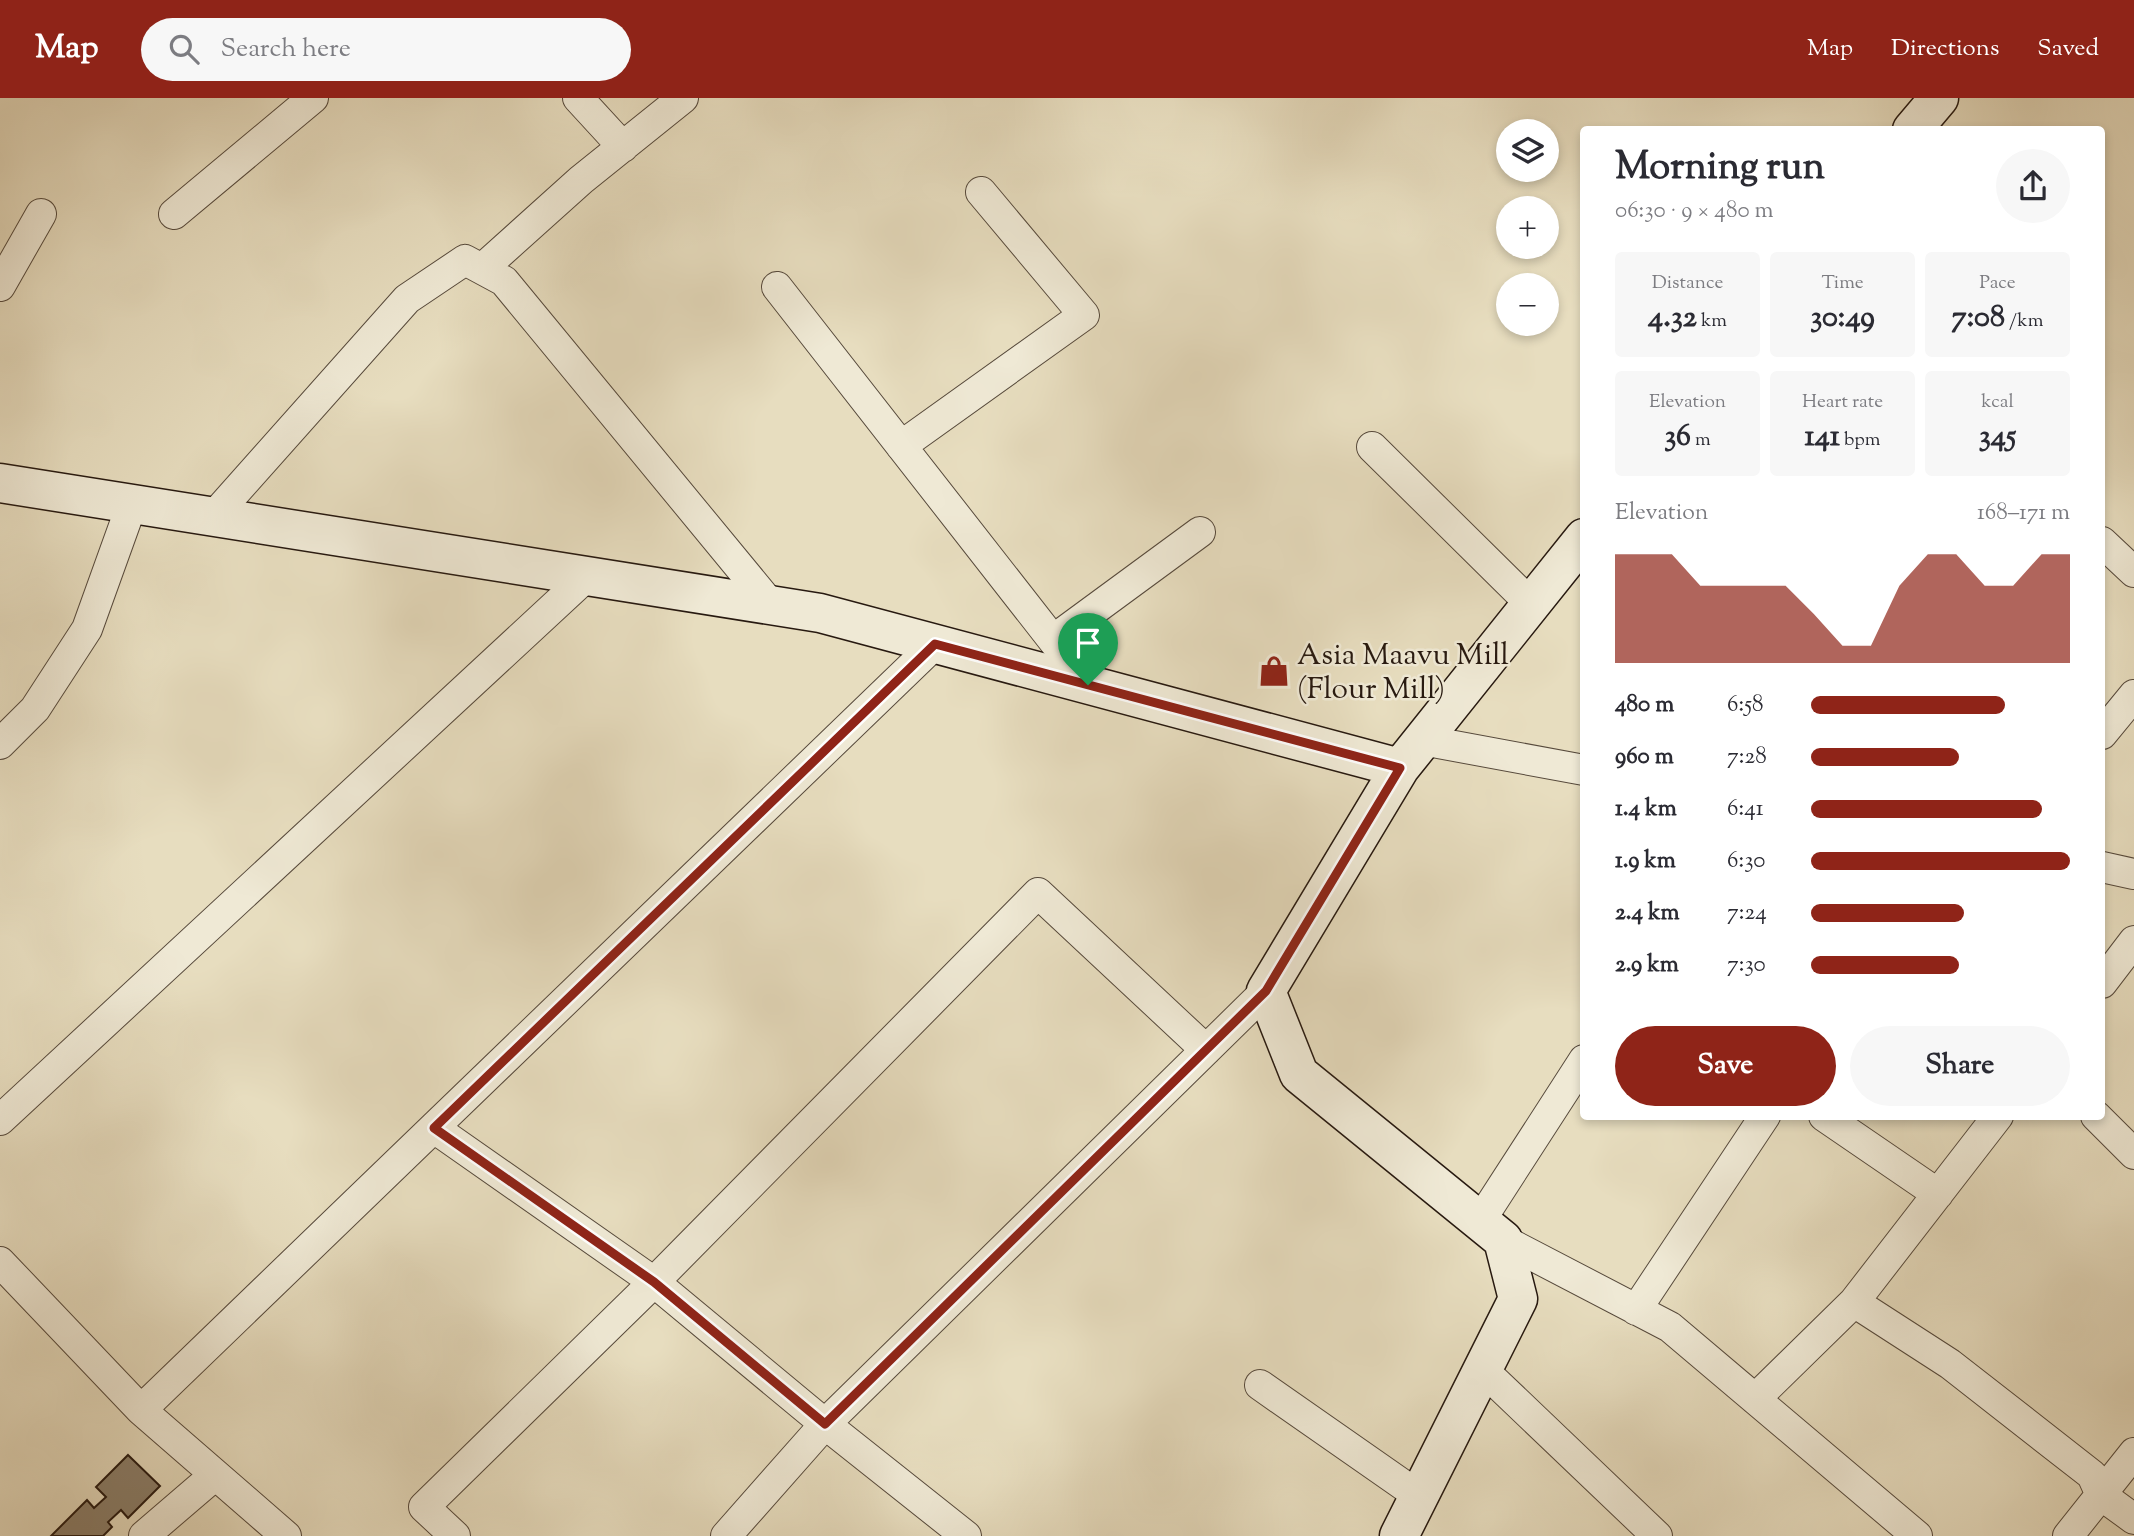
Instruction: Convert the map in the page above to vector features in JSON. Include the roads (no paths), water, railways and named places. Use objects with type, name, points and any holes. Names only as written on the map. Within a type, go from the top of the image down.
[{"type":"street","points":[[174,214],[313,98]]},
{"type":"street","points":[[578,98],[623,147]]},
{"type":"street","points":[[482,269],[581,180],[683,98]]},
{"type":"street","points":[[1915,126],[1939,98]]},
{"type":"street","points":[[901,446],[1084,315],[981,192]]},
{"type":"street","points":[[0,286],[41,214]]},
{"type":"street","points":[[213,517],[407,299],[465,260],[505,281],[771,605]]},
{"type":"street","points":[[777,287],[1088,685]]},
{"type":"street","points":[[1373,447],[1531,604]]},
{"type":"street","points":[[0,483],[820,613],[1088,685],[1411,754],[1580,770]]},
{"type":"street","points":[[0,744],[35,709],[87,629],[132,504]]},
{"type":"street","points":[[1054,640],[1200,532]]},
{"type":"street","points":[[726,1536],[825,1424],[1266,991],[1411,754],[1580,543]]},
{"type":"street","points":[[2105,545],[2134,572]]},
{"type":"street","points":[[0,1120],[587,576]]},
{"type":"street","points":[[141,1410],[935,644]]},
{"type":"street","points":[[2105,730],[2134,695]]},
{"type":"street","points":[[2105,868],[2134,873]]},
{"type":"street","points":[[455,1536],[424,1507],[654,1282],[1038,893],[1206,1050]]},
{"type":"street","points":[[2105,979],[2134,941]]},
{"type":"street","points":[[1266,991],[1299,1074],[1491,1230],[1670,1327],[1917,1536]]},
{"type":"street","points":[[1491,1230],[1580,1067]]},
{"type":"street","points":[[1636,1310],[1762,1120]]},
{"type":"street","points":[[1830,1120],[1938,1195]]},
{"type":"street","points":[[1755,1399],[1854,1303],[1995,1120]]},
{"type":"street","points":[[2100,1120],[2134,1154]]},
{"type":"street","points":[[434,1128],[654,1282],[964,1535]]},
{"type":"street","points":[[1399,1536],[1518,1299],[1491,1230]]},
{"type":"street","points":[[0,1262],[141,1410],[286,1536]]},
{"type":"street","points":[[1854,1303],[1950,1364],[2092,1475],[2101,1495],[2134,1519]]},
{"type":"street","points":[[1482,1369],[1657,1536]]},
{"type":"street","points":[[1260,1385],[1419,1496]]},
{"type":"street","points":[[2068,1536],[2134,1452]]},
{"type":"street","points":[[144,1536],[215,1475]]},
{"type":"place","name":"Asia Maavu Mill (Flour Mill)","points":[[1274,671]]}]
